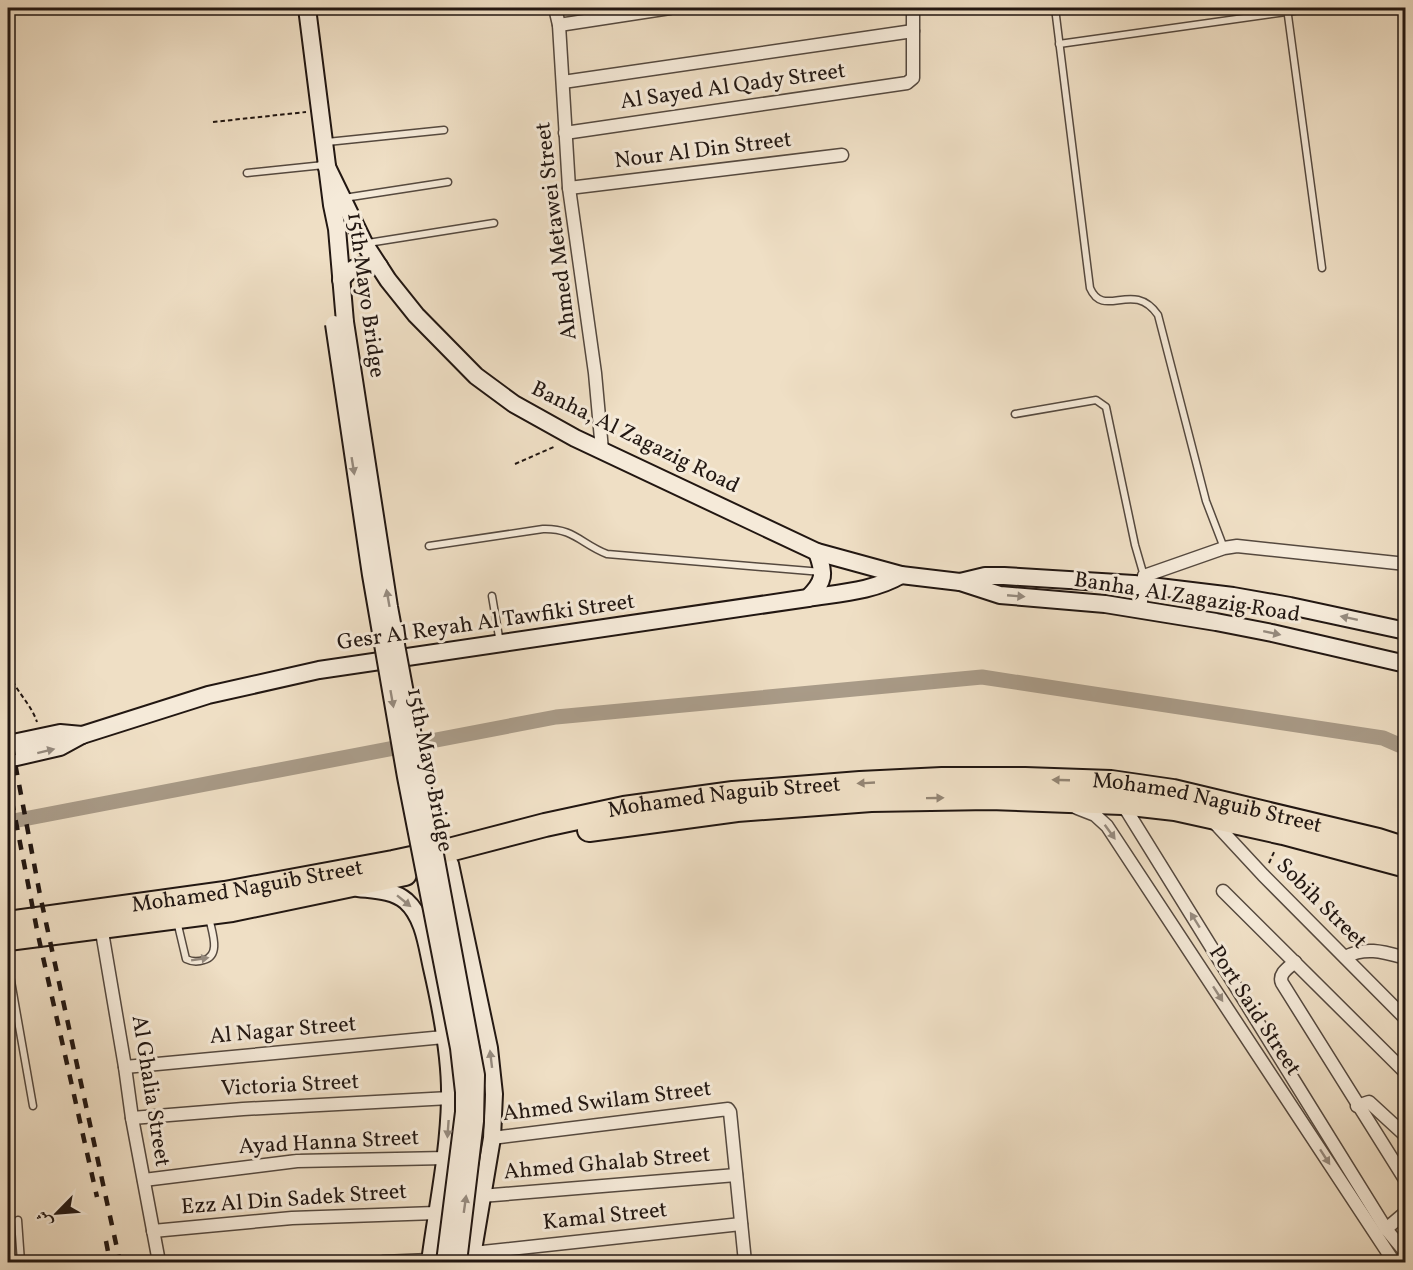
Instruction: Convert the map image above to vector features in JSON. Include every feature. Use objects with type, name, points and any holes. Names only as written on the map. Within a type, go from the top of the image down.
[{"type":"highway","name":"Mohamed Naguib Street","points":[[48,927],[101,926],[176,918],[207,904],[624,808],[768,799],[942,779],[1025,778],[1111,782],[1173,791],[1403,857]]},
{"type":"highway","name":"Mohamed Naguib Street","points":[[768,799],[940,798],[1122,803],[1175,809],[1283,834],[1356,843]]},
{"type":"highway","name":"Mohamed Naguib Street","points":[[48,927],[207,904],[348,888],[506,848],[735,801]]},
{"type":"highway","points":[[8,923],[48,927]]},
{"type":"highway","points":[[8,939],[48,927]]},
{"type":"main road","name":"Banha, Al Zagazig Road","points":[[307,8],[326,165],[337,202],[379,266],[416,315],[476,376],[514,404],[575,438],[817,552],[901,574],[960,582],[1000,595],[1105,604],[1272,633],[1406,664]]},
{"type":"main road","name":"15th Mayo Bridge","points":[[337,202],[341,280],[340,323],[404,692],[476,1075],[474,1132],[458,1263]]},
{"type":"main road","name":"15th Mayo Bridge","points":[[337,202],[328,228],[371,575],[406,777],[457,1036],[462,1073],[464,1112],[435,1262]]},
{"type":"main road","points":[[341,280],[345,274],[358,266],[372,264],[379,266]]},
{"type":"main road","points":[[808,598],[822,581],[823,572],[817,552]]},
{"type":"main road","name":"Gesr Al Reyah Al Tawfiki Street","points":[[8,759],[60,747],[82,735],[208,695],[319,670],[808,598],[873,587],[901,574]]},
{"type":"main road","name":"Banha, Al Zagazig Road","points":[[960,582],[986,576],[1144,581],[1290,606],[1406,631]]},
{"type":"main road","name":"Gesr Al Reyah Al Tawfiki Street","points":[[8,744],[60,733],[82,735]]},
{"type":"main road","points":[[450,864],[489,1048],[494,1094],[492,1138],[472,1258]]},
{"type":"main road","points":[[348,888],[390,892],[407,902],[421,923],[437,993],[450,1098],[446,1158],[436,1213],[435,1262]]},
{"type":"street","name":"Ahmed Metawei Street","points":[[555,8],[559,25],[569,188],[595,373],[602,450]]},
{"type":"street","points":[[559,25],[670,8]]},
{"type":"street","points":[[562,82],[913,31],[913,8]]},
{"type":"street","name":"Al Sayed Al Qady Street","points":[[565,133],[907,83],[913,78],[913,31]]},
{"type":"street","name":"Nour Al Din Street","points":[[569,188],[842,155]]},
{"type":"street","points":[[1140,610],[1144,581],[1224,548],[1237,546],[1406,564]]},
{"type":"street","name":"Port Said Street","points":[[1062,801],[1095,815],[1107,826],[1394,1263]]},
{"type":"street","name":"Port Said Street","points":[[1122,803],[1386,1228],[1406,1253]]},
{"type":"street","name":"Sobih Street","points":[[1209,817],[1263,875],[1406,1019]]},
{"type":"street","points":[[1223,891],[1406,1073]]},
{"type":"street","name":"Al Ghalia Street","points":[[101,926],[132,1118],[159,1263]]},
{"type":"street","points":[[1345,957],[1355,951],[1366,950],[1381,951],[1406,958]]},
{"type":"street","points":[[1295,962],[1280,977],[1282,983],[1406,1181]]},
{"type":"street","name":"Al Nagar Street","points":[[125,1067],[444,1037]]},
{"type":"street","name":"Victoria Street","points":[[132,1118],[243,1109],[450,1098]]},
{"type":"street","points":[[1357,1106],[1369,1102],[1406,1136]]},
{"type":"street","name":"Ahmed Swilam Street","points":[[492,1138],[728,1109],[736,1174]]},
{"type":"street","name":"Ayad Hanna Street","points":[[144,1180],[297,1161],[446,1158]]},
{"type":"street","points":[[736,1174],[745,1263]]},
{"type":"street","name":"Ahmed Ghalab Street","points":[[481,1196],[736,1174]]},
{"type":"street","points":[[1386,1228],[1406,1212]]},
{"type":"street","name":"Ezz Al Din Sadek Street","points":[[153,1231],[292,1218],[436,1213]]},
{"type":"street","name":"Kamal Street","points":[[472,1258],[741,1224]]},
{"type":"street","points":[[383,1263],[435,1262]]},
{"type":"lane","points":[[1055,8],[1090,288],[1093,295],[1105,302],[1133,298],[1144,300],[1158,315],[1206,501],[1224,548]]},
{"type":"lane","points":[[1059,44],[1287,10],[1316,8]]},
{"type":"lane","points":[[1287,10],[1322,268]]},
{"type":"lane","points":[[323,142],[444,130]]},
{"type":"lane","points":[[247,173],[326,165]]},
{"type":"lane","points":[[337,202],[447,182]]},
{"type":"lane","points":[[364,243],[494,223]]},
{"type":"lane","points":[[1015,414],[1096,400],[1106,407],[1144,581]]},
{"type":"lane","points":[[429,546],[557,528],[570,532],[593,549],[607,554],[823,572]]},
{"type":"lane","points":[[492,596],[500,643]]},
{"type":"lane","points":[[176,918],[186,959],[205,960],[214,953],[215,948],[207,904]]},
{"type":"lane","points":[[8,964],[33,1106]]},
{"type":"lane","points":[[18,1220],[21,1263]]},
{"type":"path","points":[[213,122],[320,111]]},
{"type":"path","points":[[514,464],[575,438]]},
{"type":"path","points":[[8,667],[15,688],[36,718],[39,737]]},
{"type":"path","points":[[1263,875],[1283,834]]},
{"type":"waterway","points":[[8,822],[556,717],[982,677],[1383,738],[1406,748]]},
{"type":"railway","points":[[8,726],[40,895],[120,1262]]},
{"type":"railway","points":[[8,781],[38,935],[97,1197]]},
{"type":"railway","points":[[106,1241],[110,1262]]}]
